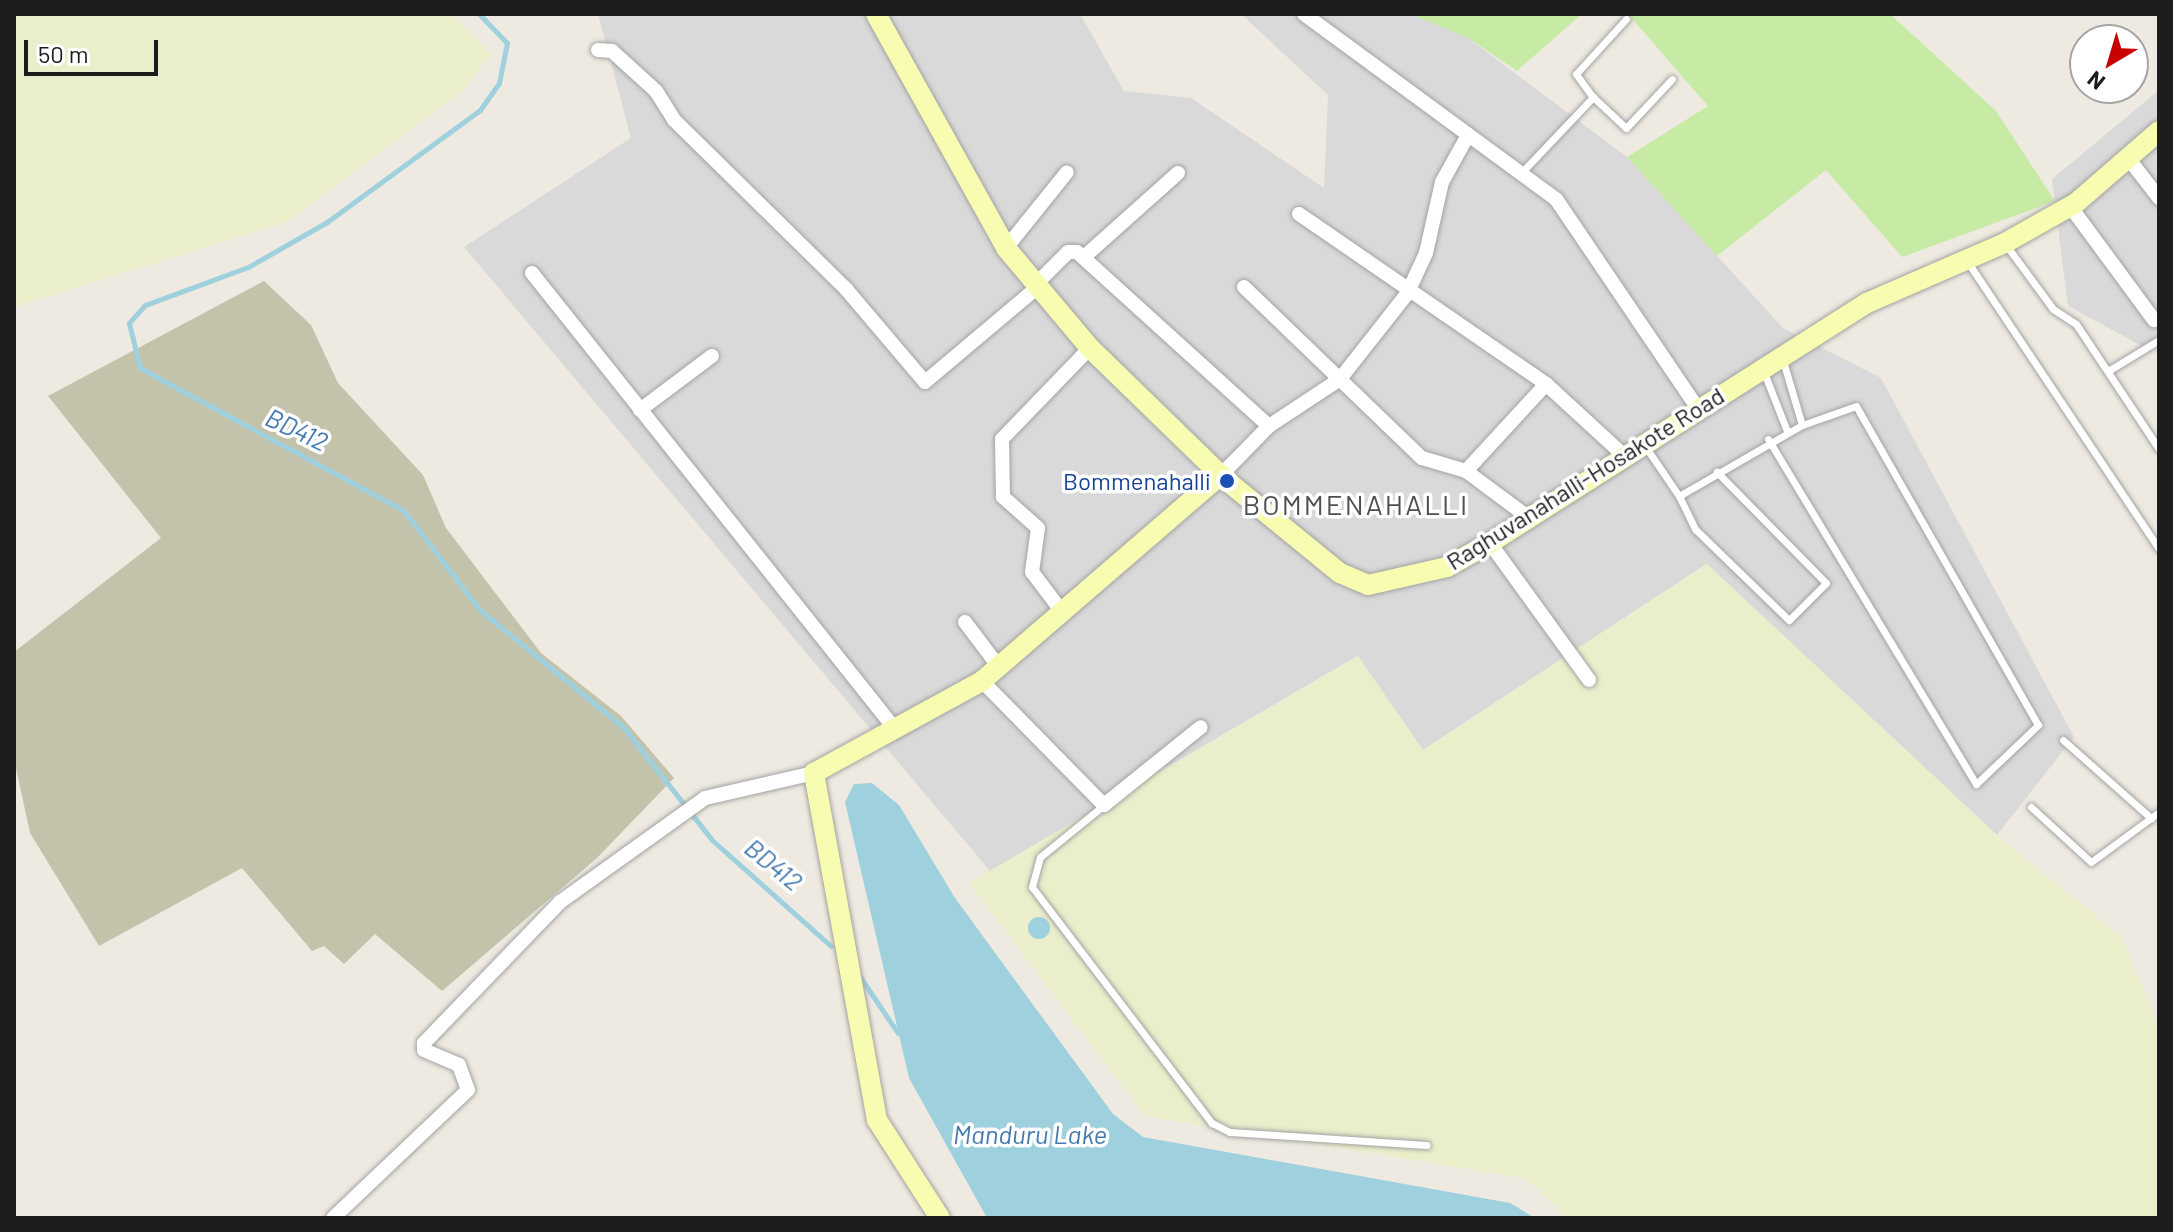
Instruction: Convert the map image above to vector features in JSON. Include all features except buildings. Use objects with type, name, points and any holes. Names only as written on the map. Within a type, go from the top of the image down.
[{"type":"main road","name":"Raghuvanahalli-Hosakote Road","points":[[876,14],[1006,248],[1090,348],[1221,475],[1340,573],[1368,585],[1447,567],[1490,543],[1642,440],[1867,303],[2005,243],[2070,206],[2159,131]]},
{"type":"main road","points":[[940,1218],[877,1120],[814,773],[982,681],[1221,475]]},
{"type":"street","points":[[1304,14],[1556,199],[1697,407]]},
{"type":"street","points":[[598,50],[612,51],[656,91],[674,120],[846,289],[925,382],[1037,285],[1068,252],[1084,257],[1269,426]]},
{"type":"street","points":[[1221,475],[1269,426],[1340,379],[1407,294],[1426,253],[1442,182],[1468,135]]},
{"type":"street","points":[[2128,158],[2159,198]]},
{"type":"street","points":[[1006,248],[1067,172]]},
{"type":"street","points":[[1084,257],[1178,173]]},
{"type":"street","points":[[2070,206],[2154,320]]},
{"type":"street","points":[[1299,214],[1407,294],[1546,384],[1622,454]]},
{"type":"street","points":[[532,273],[895,729]]},
{"type":"street","points":[[1244,287],[1422,458],[1466,471],[1529,518]]},
{"type":"street","points":[[1061,610],[1032,572],[1038,528],[1003,497],[1002,439],[1090,348]]},
{"type":"street","points":[[640,410],[712,356]]},
{"type":"street","points":[[1466,471],[1546,384]]},
{"type":"street","points":[[1490,543],[1589,680]]},
{"type":"street","points":[[965,622],[999,667]]},
{"type":"street","points":[[982,681],[1104,805],[1201,727]]},
{"type":"street","points":[[333,1218],[468,1090],[459,1065],[424,1050],[424,1043],[560,902],[705,798],[814,773]]},
{"type":"lane","points":[[1626,19],[1576,74],[1593,97],[1626,128],[1672,79]]},
{"type":"lane","points":[[1521,173],[1593,97]]},
{"type":"lane","points":[[2005,243],[2108,371],[2159,449]]},
{"type":"lane","points":[[1966,259],[2159,549]]},
{"type":"lane","points":[[2108,371],[2159,340]]},
{"type":"lane","points":[[1781,355],[1802,425]]},
{"type":"lane","points":[[1762,368],[1787,431]]},
{"type":"lane","points":[[1679,496],[1768,439],[1856,406],[2038,725],[1976,784],[1768,439]]},
{"type":"lane","points":[[1642,440],[1679,496],[1695,529],[1789,620],[1826,583],[1717,472]]},
{"type":"lane","points":[[2063,740],[2151,818]]},
{"type":"lane","points":[[1104,805],[1040,857],[1032,887],[1212,1123],[1230,1132],[1427,1145]]},
{"type":"lane","points":[[2031,807],[2091,862],[2159,812]]},
{"type":"shaded area","points":[[14,14],[451,14],[491,54],[462,92],[286,222],[14,307]]},
{"type":"shaded area","points":[[598,14],[1080,14],[1124,91],[1191,98],[1324,188],[1328,95],[1241,14],[1411,14],[1468,38],[1627,157],[1783,328],[1881,378],[2074,737],[1997,835],[1706,564],[1423,750],[1357,656],[990,871],[464,247],[631,138]]},
{"type":"shaded area","points":[[2159,90],[2159,337],[2144,347],[2068,306],[2052,179],[2142,104],[2149,104],[2149,98]]},
{"type":"shaded area","points":[[264,281],[311,325],[338,383],[423,475],[446,528],[541,653],[621,716],[674,778],[597,858],[442,991],[375,934],[344,964],[324,946],[312,951],[242,868],[99,946],[30,833],[14,759],[14,652],[161,538],[48,396]]},
{"type":"shaded area","points":[[1707,564],[1997,835],[2122,938],[2159,1027],[2159,1218],[1567,1218],[1527,1179],[1145,1116],[969,883],[1358,656],[1423,750]]},
{"type":"green space","points":[[1411,14],[1582,14],[1517,71],[1468,38]]},
{"type":"green space","points":[[1628,14],[1890,14],[1996,111],[2055,201],[1902,257],[1826,170],[1717,256],[1627,157],[1708,106]]},
{"type":"water","name":"Manduru Lake","points":[[872,783],[899,805],[955,898],[1113,1114],[1143,1137],[1510,1203],[1535,1218],[987,1218],[909,1078],[845,802],[854,784]]},
{"type":"water","points":[[1039,917],[1047,920],[1050,928],[1047,936],[1039,939],[1031,936],[1028,928],[1031,920]]},
{"type":"waterway","name":"BD412","points":[[479,14],[507,43],[499,83],[480,110],[327,222],[248,267],[145,305],[129,323],[140,368],[404,511],[480,610],[624,728],[712,840],[831,946]]},
{"type":"waterway","name":"BD412","points":[[858,974],[898,1033]]},
{"type":"place","name":"Bommenahalli","points":[[1227,481]]},
{"type":"district","name":"BOMMENAHALLI","points":[[1356,504]]}]
